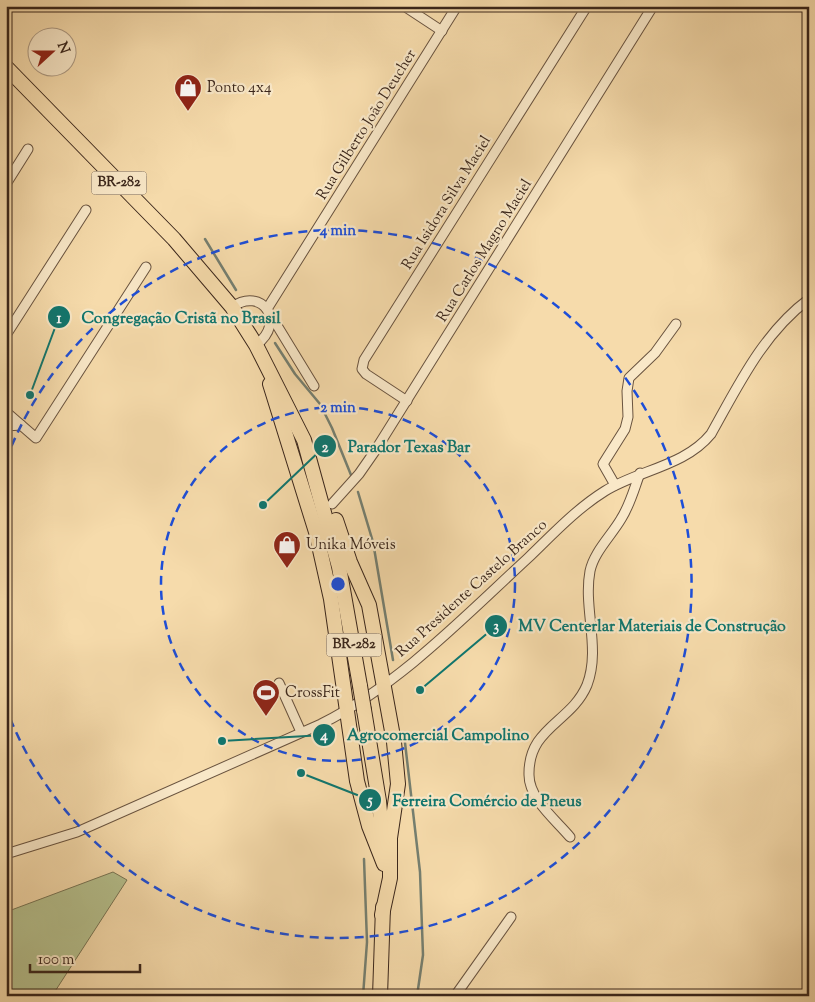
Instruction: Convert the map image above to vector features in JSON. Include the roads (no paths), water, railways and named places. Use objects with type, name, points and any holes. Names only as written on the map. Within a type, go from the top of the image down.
[{"type":"highway","name":"BR-282","points":[[6,67],[174,239],[232,307],[258,349],[304,440],[339,567],[379,801],[384,864],[380,996]]},
{"type":"highway","points":[[258,349],[316,532],[331,599],[359,792],[384,864]]},
{"type":"highway","points":[[304,440],[332,504],[350,562],[369,605],[394,742],[398,784],[390,838],[390,878],[382,915]]},
{"type":"street","points":[[404,6],[442,31]]},
{"type":"street","name":"Rua Gilberto João Deucher","points":[[268,309],[457,6]]},
{"type":"street","name":"Rua Isidora Silva Maciel","points":[[407,401],[364,373],[362,367],[364,360],[588,6]]},
{"type":"street","name":"Rua Carlos Magno Maciel","points":[[332,504],[359,474],[407,401],[653,6]]},
{"type":"street","points":[[6,184],[28,149]]},
{"type":"street","points":[[6,336],[86,210]]},
{"type":"street","points":[[6,412],[36,438],[146,267]]},
{"type":"street","name":"Rua Presidente Castelo Branco","points":[[6,854],[77,832],[347,710],[383,684],[462,620],[585,505],[615,485],[684,456],[703,443],[764,344],[780,324],[809,299]]},
{"type":"street","points":[[232,307],[246,301],[256,301],[268,309],[314,386]]},
{"type":"street","points":[[258,349],[269,333],[271,325],[268,309]]},
{"type":"street","points":[[615,485],[603,464],[625,429],[628,417],[627,391],[630,378],[655,353],[676,324]]},
{"type":"street","points":[[6,426],[21,425]]},
{"type":"street","points":[[570,837],[532,791],[529,774],[531,753],[537,741],[568,711],[586,687],[592,657],[590,570],[598,554],[625,513],[640,473]]},
{"type":"street","points":[[279,683],[301,732]]},
{"type":"street","points":[[455,996],[511,917]]},
{"type":"waterway","points":[[205,239],[236,290]]},
{"type":"waterway","points":[[275,343],[295,374],[320,404],[351,475]]},
{"type":"waterway","points":[[358,492],[373,542],[393,660]]},
{"type":"waterway","points":[[404,734],[420,872],[423,955],[417,996]]},
{"type":"waterway","points":[[363,996],[367,942],[364,859]]},
{"type":"place","name":"Ponto 4x4","points":[[188,112]]},
{"type":"place","name":"Congregação Cristã no Brasil","points":[[30,395]]},
{"type":"place","name":"Parador Texas Bar","points":[[263,505]]},
{"type":"place","name":"Unika Móveis","points":[[287,569]]},
{"type":"place","name":"MV Centerlar Materiais de Construção","points":[[420,690]]},
{"type":"place","name":"CrossFit","points":[[266,717]]},
{"type":"place","name":"Agrocomercial Campolino","points":[[222,741]]},
{"type":"place","name":"Ferreira Comércio de Pneus","points":[[301,773]]}]
